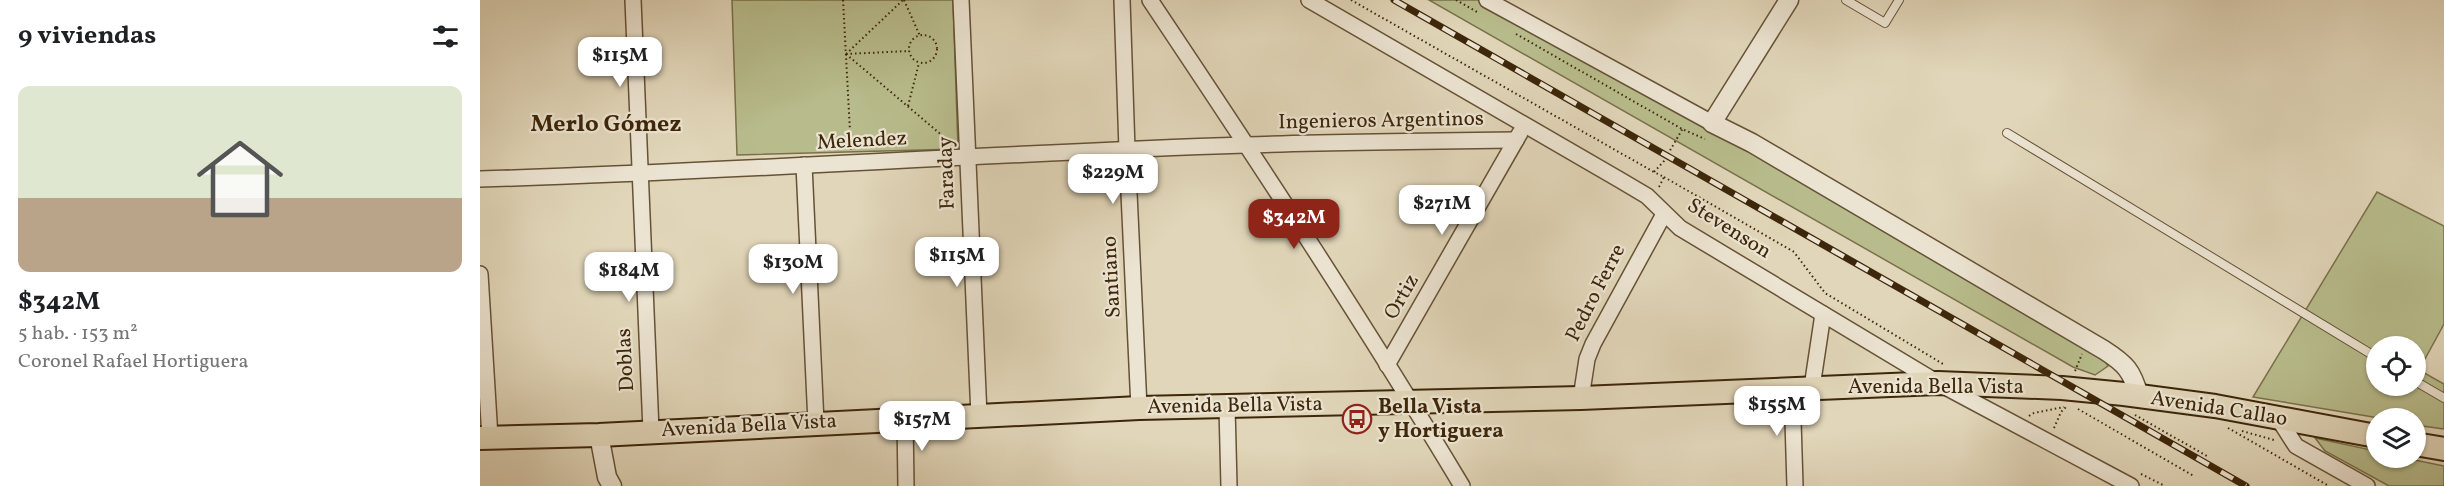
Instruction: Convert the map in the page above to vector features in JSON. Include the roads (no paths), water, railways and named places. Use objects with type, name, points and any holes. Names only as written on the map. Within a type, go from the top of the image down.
[{"type":"main road","name":"Avenida Bella Vista","points":[[485,438],[599,435],[1139,408],[1581,398],[1802,387],[1945,374],[2068,389]]},
{"type":"main road","name":"Avenida Callao","points":[[2068,389],[2216,406],[2366,434]]},
{"type":"main road","points":[[2426,446],[2444,449]]},
{"type":"street","name":"Doblas","points":[[633,0],[651,431]]},
{"type":"street","name":"Faraday","points":[[961,0],[979,416]]},
{"type":"street","name":"Santiano","points":[[1122,0],[1126,150],[1139,408]]},
{"type":"street","points":[[1150,0],[1412,403],[1462,486]]},
{"type":"street","name":"Stevenson","points":[[1309,0],[1620,180],[1652,201],[1680,228],[1823,314],[1945,374],[2018,425],[2131,486]]},
{"type":"street","points":[[1487,0],[1694,114],[1709,131],[1752,143],[2104,350],[2123,363],[2133,375],[2132,395]]},
{"type":"street","points":[[1709,131],[1789,0]]},
{"type":"street","name":"Ortiz","points":[[1387,365],[1525,126]]},
{"type":"street","name":"Ingenieros Argentinos","points":[[1246,145],[1516,140]]},
{"type":"street","name":"Melendez","points":[[480,179],[640,174],[852,162],[1246,145]]},
{"type":"street","points":[[804,165],[816,423]]},
{"type":"street","name":"Pedro Ferre","points":[[1581,398],[1587,359],[1593,344],[1664,214]]},
{"type":"street","points":[[480,274],[485,438]]},
{"type":"street","points":[[1796,486],[1802,387],[1823,314]]},
{"type":"street","points":[[1227,406],[1229,486]]},
{"type":"street","points":[[2278,418],[2296,446],[2367,486]]},
{"type":"street","points":[[905,419],[906,486]]},
{"type":"street","points":[[599,435],[607,477],[612,486]]},
{"type":"lane","points":[[1846,0],[1885,23],[1899,0]]},
{"type":"lane","points":[[2007,133],[2366,351]]},
{"type":"lane","points":[[2426,387],[2444,398]]},
{"type":"railway","points":[[1394,0],[2246,486]]},
{"type":"place","name":"Bella Vista y Hortiguera","points":[[1357,419]]},
{"type":"district","name":"Merlo Gómez","points":[[606,125]]}]
